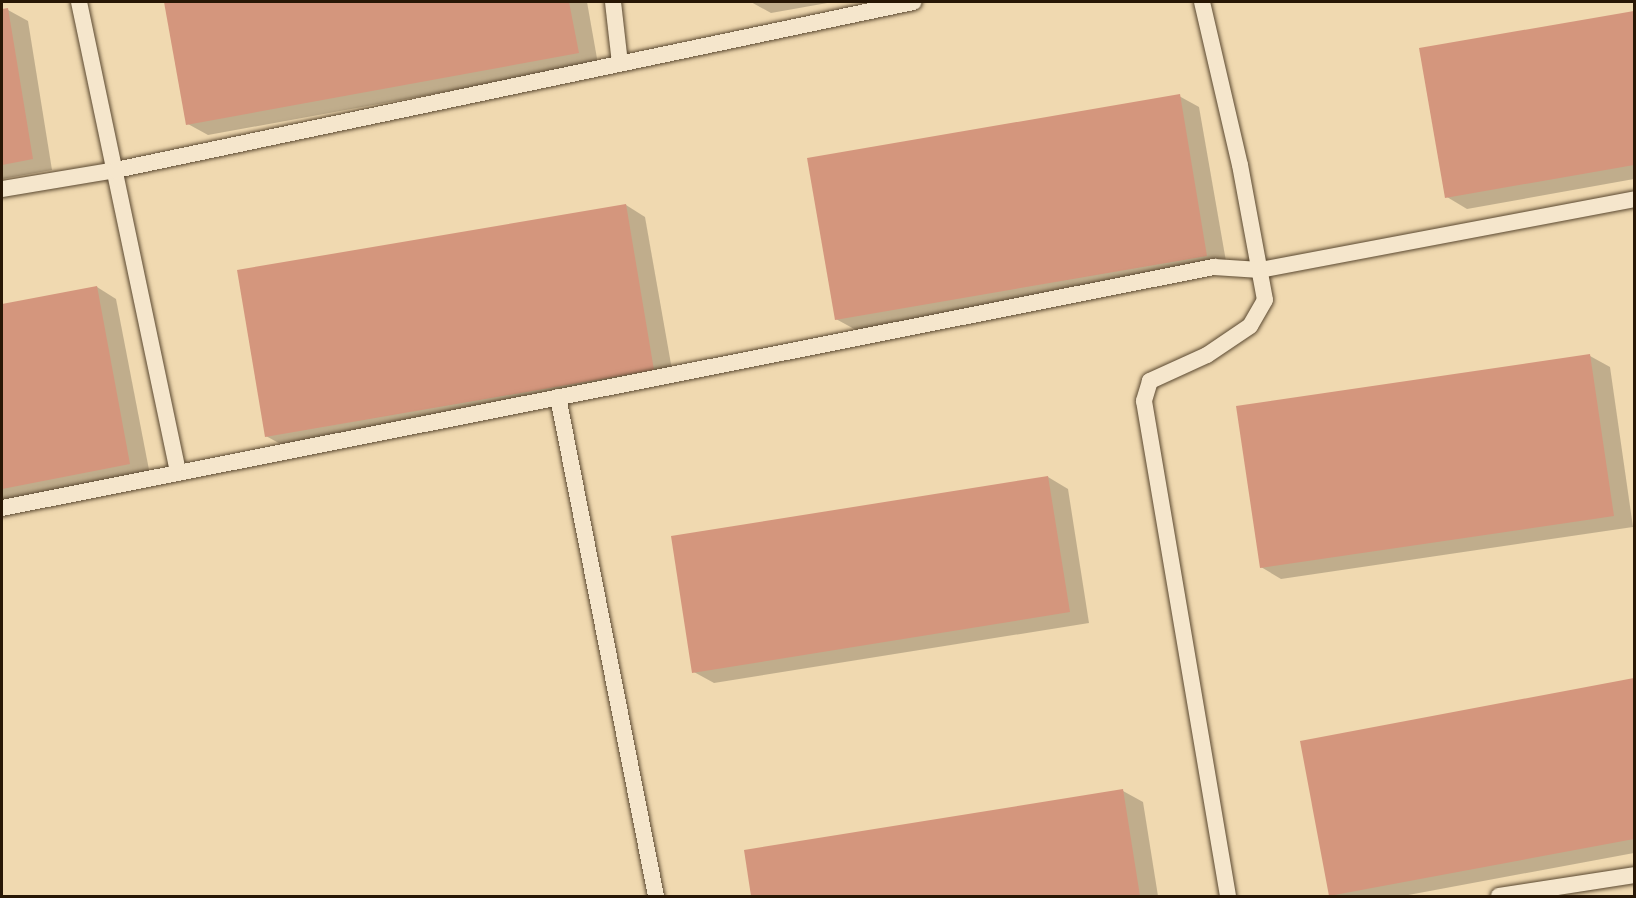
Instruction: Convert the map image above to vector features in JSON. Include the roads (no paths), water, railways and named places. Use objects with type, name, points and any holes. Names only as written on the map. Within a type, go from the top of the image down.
[{"type":"lane","points":[[80,2],[178,473]]},
{"type":"lane","points":[[613,2],[620,63]]},
{"type":"lane","points":[[2,189],[116,170],[914,2]]},
{"type":"lane","points":[[1202,2],[1240,165],[1265,300],[1250,326],[1207,355],[1150,381],[1144,401],[1228,897]]},
{"type":"lane","points":[[2,508],[1214,267],[1260,270],[1635,199]]},
{"type":"lane","points":[[558,397],[656,897]]},
{"type":"lane","points":[[1499,897],[1635,875]]}]
